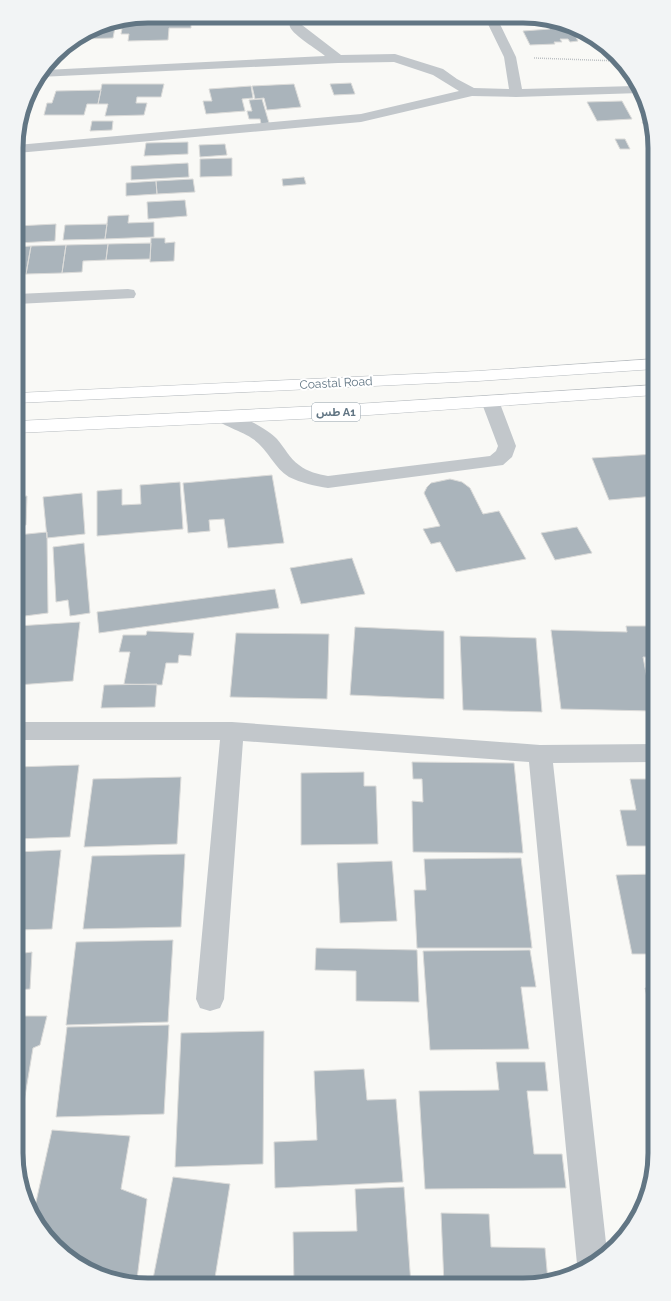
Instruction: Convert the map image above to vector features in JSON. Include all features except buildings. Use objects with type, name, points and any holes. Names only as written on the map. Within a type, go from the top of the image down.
[{"type":"highway","name":"Coastal Road","points":[[23,398],[478,376],[648,364]]},
{"type":"highway","points":[[478,376],[490,401]]},
{"type":"highway","name":"طس A1","points":[[23,427],[340,411],[648,390]]},
{"type":"street","points":[[296,23],[296,26],[304,34],[338,59]]},
{"type":"street","points":[[494,23],[510,57],[516,93]]},
{"type":"street","points":[[48,74],[338,59],[395,58],[438,72],[452,82],[472,92]]},
{"type":"street","points":[[23,148],[361,118],[472,92],[516,93],[633,90]]},
{"type":"street","points":[[23,299],[128,294]]},
{"type":"street","points":[[222,417],[242,424],[258,434],[268,442],[283,462],[296,472],[314,480],[328,482],[496,461],[505,453],[507,446],[490,401]]},
{"type":"street","points":[[210,999],[232,731]]},
{"type":"street","points":[[23,732],[232,731],[540,754],[648,753]]},
{"type":"street","points":[[540,754],[592,1257]]},
{"type":"path","points":[[510,57],[611,60]]}]
